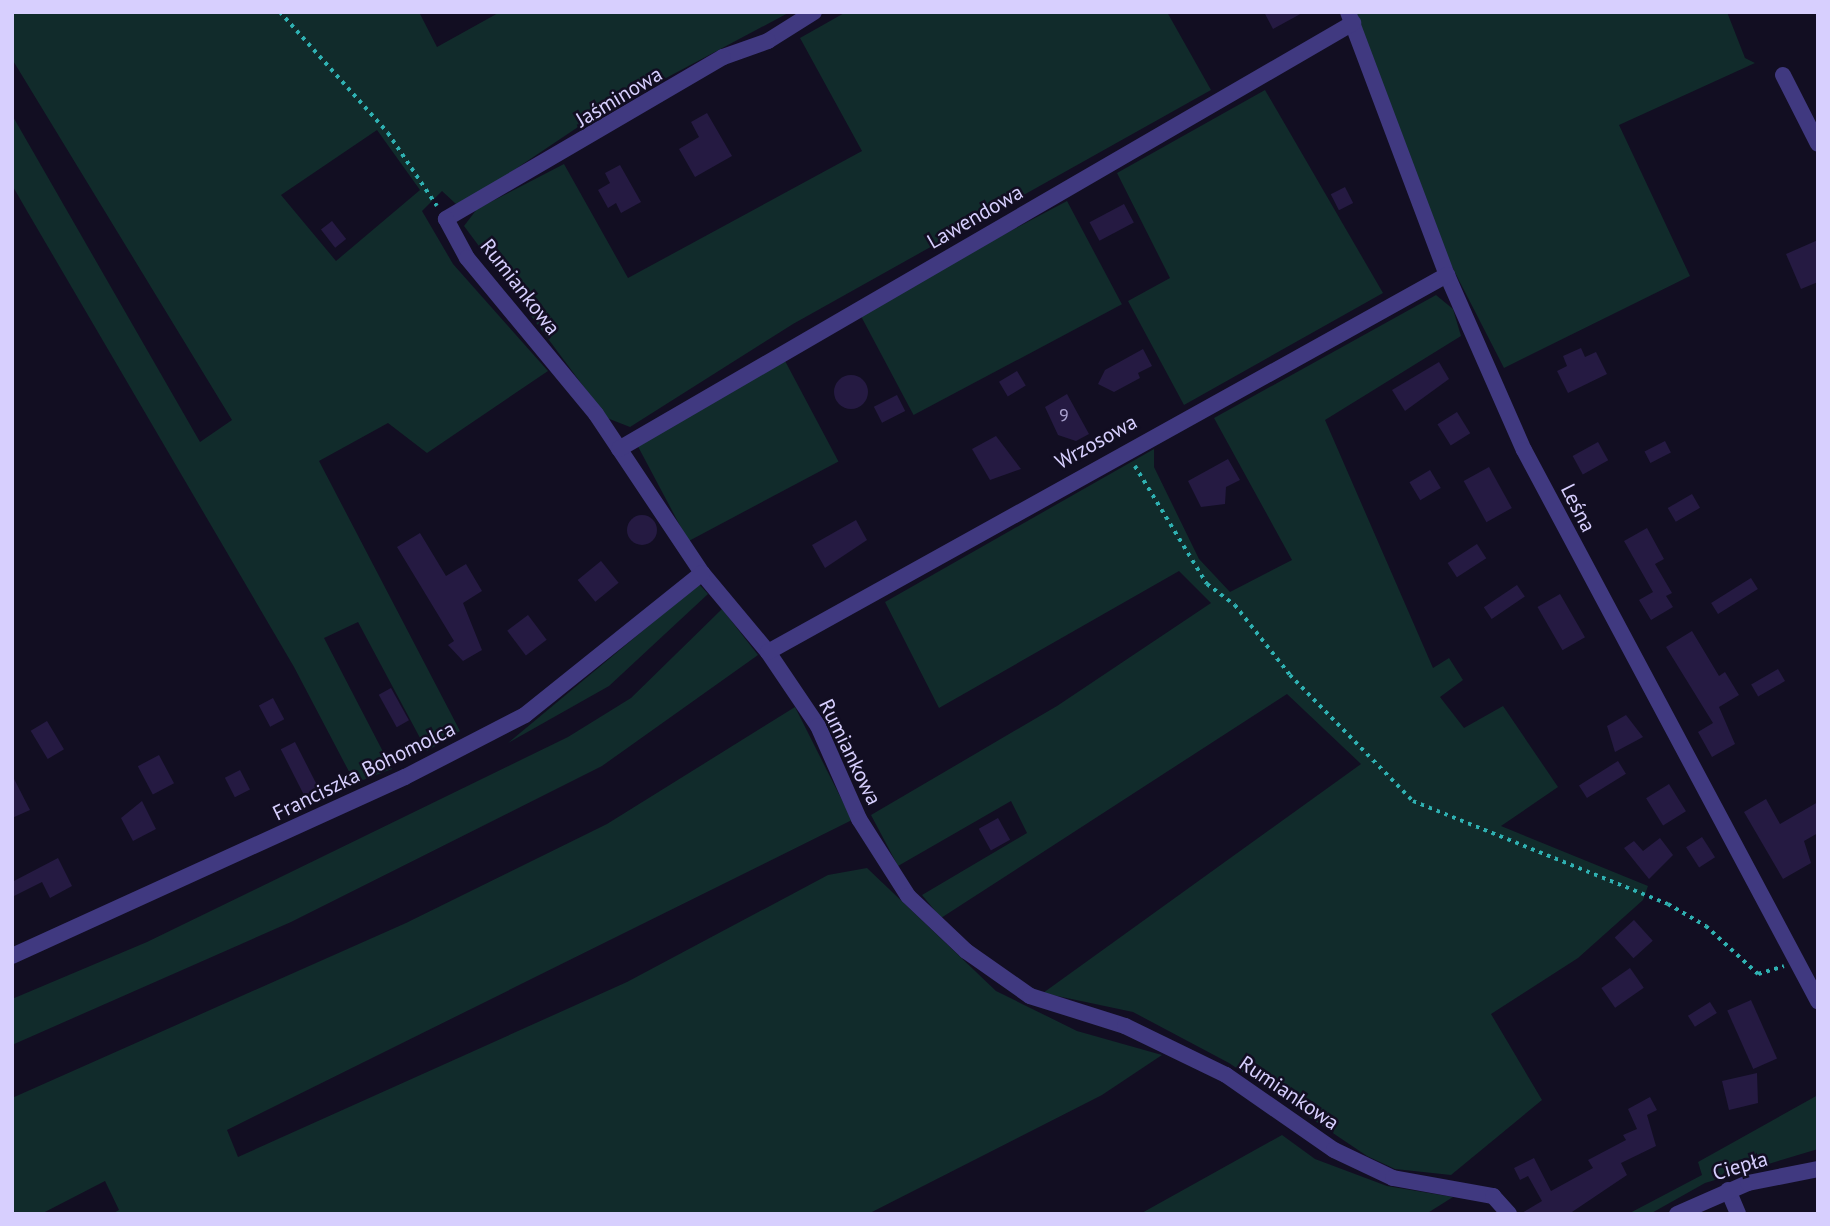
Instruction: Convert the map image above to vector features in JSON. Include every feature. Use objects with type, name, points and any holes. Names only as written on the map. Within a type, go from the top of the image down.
[{"type":"street","name":"Jaśminowa","points":[[446,219],[723,57],[768,41],[814,12]]},
{"type":"street","name":"Leśna","points":[[1351,18],[1447,275],[1524,450],[1798,958],[1818,1001]]},
{"type":"street","name":"Lawendowa","points":[[619,449],[1351,18]]},
{"type":"street","points":[[1783,75],[1818,144]]},
{"type":"street","name":"Rumiankowa","points":[[446,219],[467,258],[619,449],[702,573],[768,652],[818,726],[879,854],[908,896],[966,951],[1030,996],[1125,1026],[1226,1075],[1334,1150],[1393,1178],[1493,1196],[1508,1214]]},
{"type":"street","name":"Wrzosowa","points":[[768,652],[1125,448],[1447,275]]},
{"type":"street","name":"Franciszka Bohomolca","points":[[12,956],[405,777],[525,715],[702,573]]},
{"type":"street","name":"Ciepła","points":[[1677,1214],[1727,1190],[1818,1169]]},
{"type":"street","points":[[1727,1190],[1738,1214]]},
{"type":"path","points":[[280,12],[388,133],[446,219]]},
{"type":"path","points":[[1125,448],[1207,584],[1235,605],[1323,711],[1413,801],[1668,905],[1706,926],[1758,974],[1798,958]]},
{"type":"green space","points":[[12,12],[419,12],[437,47],[500,12],[790,12],[593,117],[490,186],[456,204],[442,191],[422,211],[453,264],[548,371],[427,453],[388,423],[319,461],[460,731],[427,751],[358,622],[324,638],[392,769],[355,783],[294,667],[12,185],[12,115],[200,442],[232,420],[12,59]],"holes":[[[377,130],[420,190],[336,261],[281,195]]]},
{"type":"green space","points":[[846,12],[1167,12],[1211,90],[793,324],[630,427],[607,418],[464,226],[477,209],[564,164],[628,278],[862,151],[800,38]]},
{"type":"green space","points":[[1352,12],[1727,12],[1745,58],[1755,63],[1619,125],[1690,276],[1504,368],[1446,255]]},
{"type":"green space","points":[[1265,90],[1383,293],[1184,405],[1128,301],[1170,278],[1117,173]]},
{"type":"green space","points":[[1067,201],[1122,304],[914,415],[859,312]]},
{"type":"green space","points":[[1436,295],[1453,309],[1461,336],[1325,420],[1433,668],[1449,658],[1463,680],[1440,697],[1464,728],[1503,706],[1558,787],[1501,826],[1648,886],[1643,900],[1578,958],[1491,1014],[1542,1100],[1451,1175],[1395,1169],[1367,1156],[1229,1063],[1133,1012],[1043,993],[1361,764],[1287,694],[941,918],[922,895],[1027,833],[1011,801],[898,866],[871,815],[1057,706],[1211,603],[1179,571],[939,708],[885,602],[1154,449],[1154,467],[1199,559],[1230,592],[1292,560],[1214,418]]},
{"type":"green space","points":[[784,359],[838,461],[688,541],[634,439]]},
{"type":"green space","points":[[699,584],[708,594],[609,686],[508,743]]},
{"type":"green space","points":[[722,609],[758,655],[602,766],[291,922],[12,1045],[12,999],[147,942],[568,737],[631,698]]},
{"type":"green space","points":[[795,707],[852,820],[227,1130],[238,1157],[627,982],[828,875],[867,868],[996,991],[1077,1031],[1162,1055],[1102,1095],[868,1214],[112,1214],[119,1210],[105,1181],[41,1214],[12,1214],[12,1098],[406,923],[607,824]]},
{"type":"green space","points":[[1818,1095],[1818,1149],[1705,1183],[1650,1214],[1628,1214],[1702,1175],[1698,1162]]},
{"type":"green space","points":[[1282,1135],[1315,1159],[1387,1186],[1453,1197],[1426,1214],[1140,1214]]},
{"type":"building","points":[[1264,12],[1304,12],[1273,29]]},
{"type":"building","points":[[707,113],[732,156],[695,177],[679,149],[699,137],[691,122]]},
{"type":"building","points":[[620,165],[641,202],[621,213],[616,203],[608,208],[598,190],[610,183],[605,173]]},
{"type":"building","points":[[1345,187],[1353,203],[1339,210],[1331,194]]},
{"type":"building","points":[[1124,204],[1134,223],[1099,241],[1090,222]]},
{"type":"building","points":[[332,221],[346,239],[335,248],[321,230]]},
{"type":"building","points":[[1818,240],[1818,282],[1801,289],[1786,254]]},
{"type":"building","points":[[1581,348],[1585,357],[1596,352],[1607,374],[1568,393],[1557,371],[1567,366],[1563,356]]},
{"type":"building","points":[[1143,349],[1152,366],[1138,373],[1140,378],[1114,392],[1098,384],[1105,370]]},
{"type":"building","points":[[1439,362],[1449,379],[1405,411],[1392,390]]},
{"type":"building","points":[[1017,371],[1026,386],[1008,396],[999,382]]},
{"type":"building","points":[[851,375],[863,380],[868,392],[863,404],[851,409],[839,404],[834,392],[839,380]]},
{"type":"building","points":[[1067,394],[1089,434],[1076,441],[1058,435],[1045,407]]},
{"type":"building","points":[[897,395],[905,411],[882,423],[874,407]]},
{"type":"building","points":[[1457,412],[1470,433],[1451,445],[1437,424]]},
{"type":"building","points":[[996,436],[1021,469],[990,480],[972,449]]},
{"type":"building","points":[[1665,441],[1671,453],[1650,463],[1645,451]]},
{"type":"building","points":[[1598,442],[1608,460],[1583,474],[1573,456]]},
{"type":"building","points":[[1228,459],[1240,480],[1226,487],[1225,504],[1201,507],[1188,481]]},
{"type":"building","points":[[1489,467],[1512,508],[1486,522],[1464,481]]},
{"type":"building","points":[[1430,470],[1441,488],[1420,500],[1409,482]]},
{"type":"building","points":[[1692,494],[1700,508],[1676,522],[1668,508]]},
{"type":"building","points":[[642,515],[653,519],[657,530],[653,541],[642,545],[631,541],[627,530],[631,519]]},
{"type":"building","points":[[856,520],[867,540],[825,568],[812,545]]},
{"type":"building","points":[[1647,528],[1664,559],[1655,564],[1672,593],[1666,596],[1673,607],[1651,620],[1639,600],[1653,592],[1624,541]]},
{"type":"building","points":[[420,533],[446,576],[466,564],[482,591],[463,603],[482,650],[463,661],[448,645],[454,641],[397,547]]},
{"type":"building","points":[[1477,544],[1486,558],[1457,577],[1448,563]]},
{"type":"building","points":[[601,561],[619,583],[595,602],[578,580]]},
{"type":"building","points":[[1751,578],[1758,589],[1718,614],[1711,603]]},
{"type":"building","points":[[1517,585],[1525,597],[1492,619],[1484,607]]},
{"type":"building","points":[[1560,594],[1585,637],[1562,650],[1537,607]]},
{"type":"building","points":[[528,615],[547,640],[526,655],[507,631]]},
{"type":"building","points":[[1692,631],[1719,676],[1725,672],[1739,695],[1719,707],[1735,744],[1712,757],[1698,732],[1713,723],[1666,647]]},
{"type":"building","points":[[1778,669],[1785,681],[1758,697],[1751,684]]},
{"type":"building","points":[[391,688],[409,720],[397,727],[379,695]]},
{"type":"building","points":[[273,698],[284,719],[270,727],[259,706]]},
{"type":"building","points":[[1626,715],[1643,737],[1615,752],[1607,726]]},
{"type":"building","points":[[47,721],[64,749],[48,759],[31,731]]},
{"type":"building","points":[[295,742],[320,790],[305,797],[281,749]]},
{"type":"building","points":[[159,755],[174,783],[153,795],[138,766]]},
{"type":"building","points":[[1618,761],[1626,774],[1587,798],[1579,785]]},
{"type":"building","points":[[240,770],[250,790],[235,797],[225,778]]},
{"type":"building","points":[[12,775],[30,810],[12,818]]},
{"type":"building","points":[[1669,784],[1686,811],[1663,825],[1646,798]]},
{"type":"building","points":[[1766,799],[1780,824],[1818,802],[1818,833],[1804,841],[1811,863],[1783,879],[1744,812]]},
{"type":"building","points":[[142,801],[156,829],[133,841],[121,818]]},
{"type":"building","points":[[998,818],[1010,840],[991,851],[979,829]]},
{"type":"building","points":[[1702,837],[1715,857],[1699,867],[1686,847]]},
{"type":"building","points":[[1660,838],[1673,855],[1649,879],[1624,848],[1634,841],[1643,851]]},
{"type":"building","points":[[58,858],[72,886],[50,898],[42,882],[12,897],[12,882]]},
{"type":"building","points":[[1634,920],[1653,941],[1633,958],[1615,937]]},
{"type":"building","points":[[1630,968],[1644,988],[1615,1008],[1601,988]]},
{"type":"building","points":[[1751,1000],[1777,1058],[1753,1069],[1727,1011]]},
{"type":"building","points":[[1710,1002],[1717,1013],[1695,1027],[1688,1016]]},
{"type":"building","points":[[1757,1073],[1758,1103],[1729,1110],[1722,1081]]},
{"type":"building","points":[[1650,1097],[1657,1110],[1647,1115],[1656,1146],[1621,1163],[1627,1175],[1569,1214],[1520,1214],[1542,1201],[1528,1176],[1520,1180],[1514,1168],[1534,1158],[1551,1191],[1593,1168],[1588,1160],[1626,1140],[1623,1135],[1637,1129],[1628,1109]]}]
